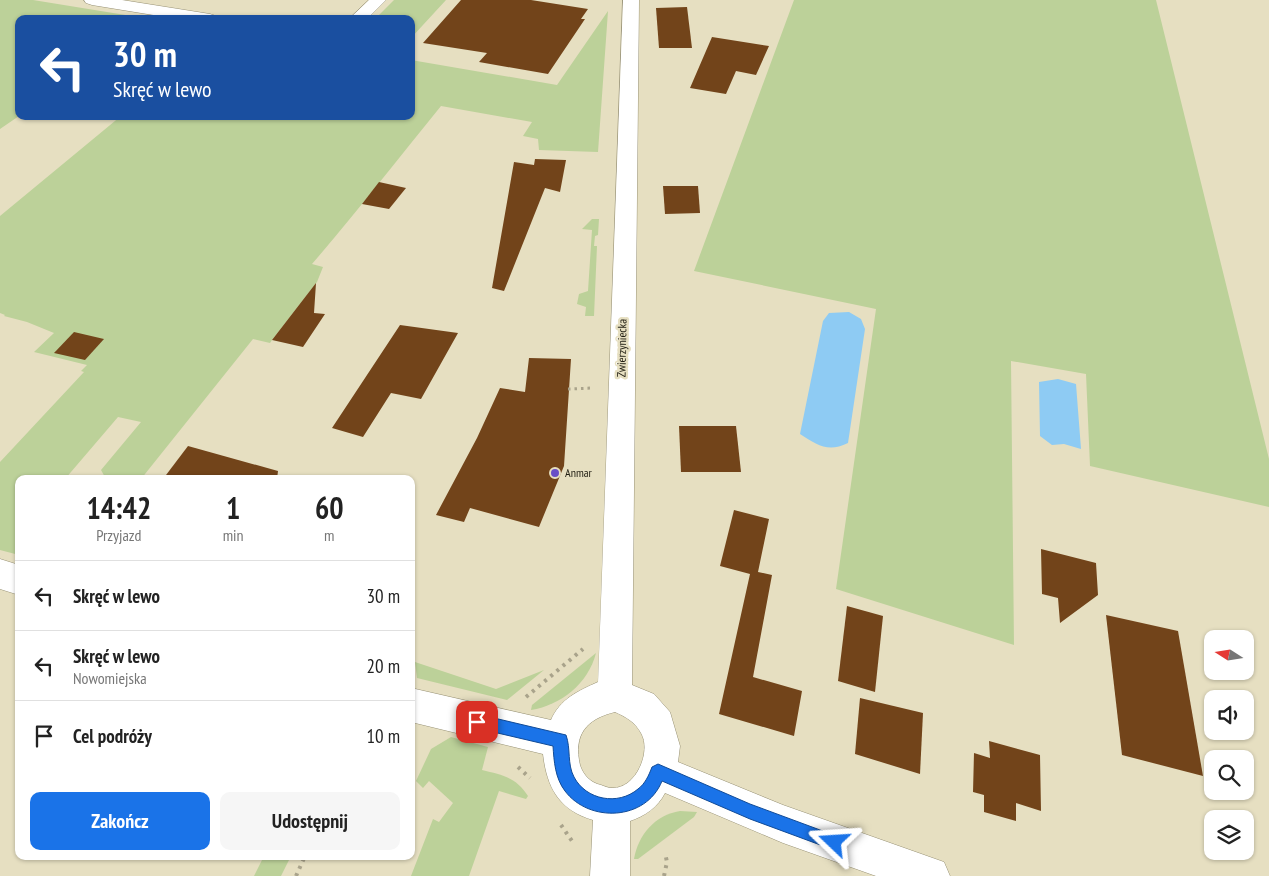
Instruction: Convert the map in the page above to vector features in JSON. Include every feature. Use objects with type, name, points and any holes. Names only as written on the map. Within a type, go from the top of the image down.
[{"type":"street","points":[[92,0],[185,15]]},
{"type":"street","points":[[361,15],[378,0]]},
{"type":"street","name":"Zwierzyniecka","points":[[615,696],[626,123],[631,0]]},
{"type":"street","points":[[0,574],[15,579]]},
{"type":"street","points":[[615,696],[630,699],[642,706],[653,717],[660,732],[663,748],[661,764],[655,781],[644,794],[628,803],[612,807],[595,804],[580,796],[569,784],[562,768],[560,740],[571,717],[583,705],[599,698],[615,696]]},
{"type":"street","points":[[415,706],[560,740]]},
{"type":"street","points":[[658,772],[783,824],[930,876]]},
{"type":"street","points":[[610,876],[612,807]]},
{"type":"path","points":[[568,389],[589,388]]},
{"type":"path","points":[[664,876],[667,862],[665,853]]},
{"type":"path","points":[[296,876],[303,860]]},
{"type":"green space","points":[[0,0],[33,0],[125,15],[15,15],[15,119],[0,129]]},
{"type":"green space","points":[[394,0],[446,0],[415,34],[415,15],[379,15]]},
{"type":"green space","points":[[794,0],[1156,0],[1269,459],[1269,507],[1090,466],[1086,374],[1011,361],[1014,645],[836,589],[876,309],[694,271]]},
{"type":"green space","points":[[608,11],[598,152],[539,150],[538,139],[523,136],[532,122],[441,106],[312,264],[323,267],[317,282],[270,343],[253,339],[144,475],[104,475],[101,470],[141,422],[118,417],[68,475],[15,475],[15,554],[0,550],[0,462],[84,372],[81,371],[87,365],[34,352],[54,333],[0,313],[0,216],[116,120],[415,120],[415,61],[557,85]]},
{"type":"green space","points":[[592,219],[599,219],[598,235],[595,236],[594,246],[597,246],[594,316],[585,316],[586,307],[577,304],[579,294],[588,291],[592,230],[582,229]]},
{"type":"green space","points":[[596,653],[587,674],[572,691],[553,703],[531,710],[532,705]]},
{"type":"green space","points":[[415,662],[496,689],[544,670],[507,700],[417,678]]},
{"type":"green space","points":[[451,737],[488,747],[482,770],[508,778],[519,785],[528,796],[526,799],[499,791],[469,876],[411,876],[433,819],[439,822],[453,803],[429,781],[423,788],[416,781],[431,749]]},
{"type":"green space","points":[[680,811],[697,812],[694,817],[638,859],[634,859],[639,842],[649,828],[663,817]]},
{"type":"green space","points":[[262,860],[289,860],[281,876],[254,876]]},
{"type":"water","points":[[849,312],[861,319],[865,329],[848,443],[834,447],[823,446],[800,434],[823,321],[829,313]]},
{"type":"water","points":[[1058,379],[1076,384],[1081,449],[1064,444],[1052,445],[1040,436],[1039,382]]},
{"type":"building","points":[[461,0],[531,0],[588,9],[581,19],[585,19],[548,74],[479,62],[487,53],[423,43]]},
{"type":"building","points":[[687,7],[692,48],[659,48],[656,8]]},
{"type":"building","points":[[712,37],[769,46],[756,75],[736,71],[726,94],[690,88]]},
{"type":"building","points":[[535,159],[566,160],[560,192],[545,188],[504,291],[492,288],[514,162],[534,165]]},
{"type":"building","points":[[379,182],[406,188],[389,209],[362,204]]},
{"type":"building","points":[[663,186],[698,186],[700,213],[665,214]]},
{"type":"building","points":[[316,283],[314,313],[325,314],[303,347],[272,340]]},
{"type":"building","points":[[400,325],[458,333],[421,399],[391,393],[363,437],[332,428]]},
{"type":"building","points":[[74,332],[104,339],[85,360],[54,353]]},
{"type":"building","points":[[529,358],[571,359],[564,466],[539,527],[470,508],[464,522],[436,515],[477,438],[500,388],[525,392]]},
{"type":"building","points":[[679,426],[736,426],[741,472],[681,472]]},
{"type":"building","points":[[188,446],[278,471],[278,475],[166,475]]},
{"type":"building","points":[[734,510],[769,519],[758,572],[772,575],[753,677],[802,691],[794,736],[719,714],[750,574],[720,566]]},
{"type":"building","points":[[1041,549],[1096,563],[1098,595],[1060,623],[1058,598],[1042,594]]},
{"type":"building","points":[[847,606],[883,616],[875,692],[838,681]]},
{"type":"building","points":[[1106,615],[1178,631],[1203,776],[1122,755]]},
{"type":"building","points":[[860,698],[923,713],[920,774],[855,754]]},
{"type":"building","points":[[989,741],[1040,755],[1041,811],[1016,803],[1016,821],[984,812],[984,795],[973,792],[974,753],[990,758]]},
{"type":"place","name":"Anmar","points":[[555,473]]},
{"type":"route","points":[[477,722],[560,740],[562,768],[569,784],[580,796],[595,804],[612,807],[628,803],[644,794],[655,781],[658,772],[750,811],[834,842]]}]
